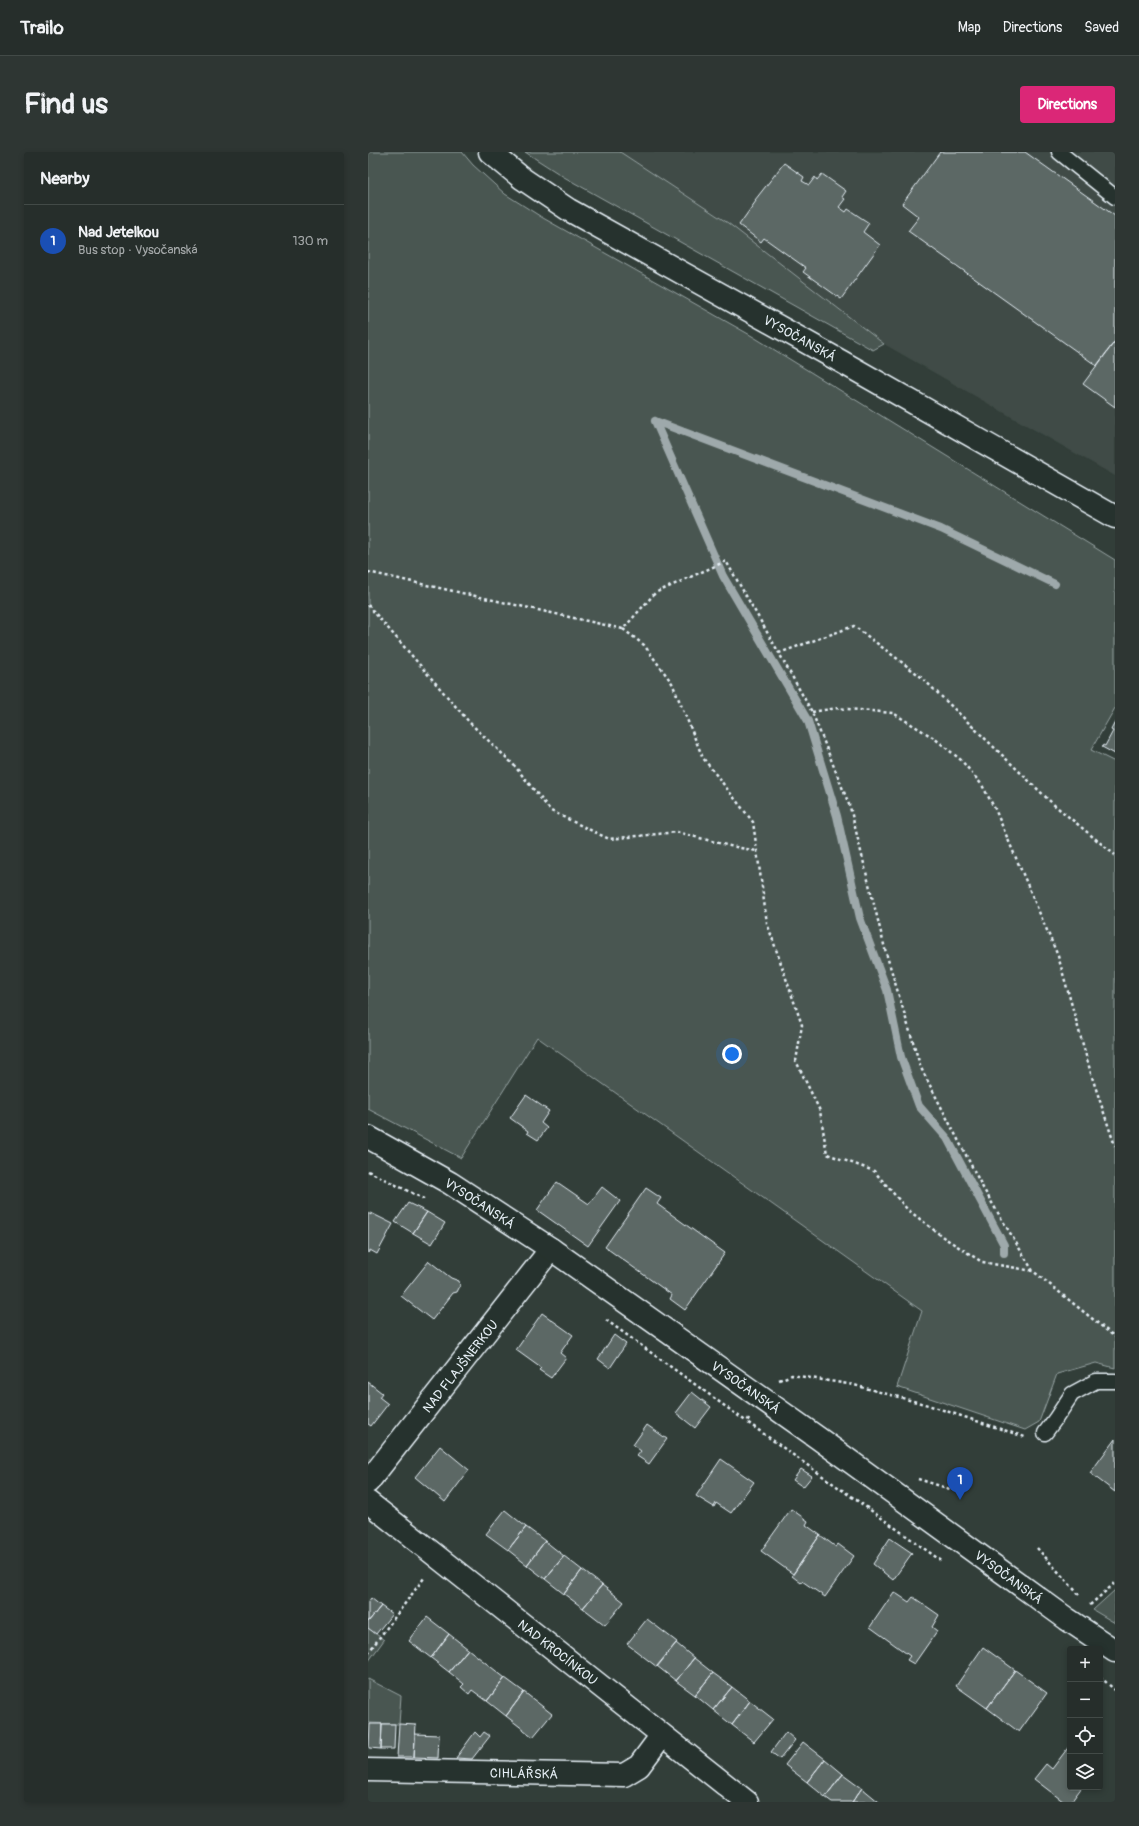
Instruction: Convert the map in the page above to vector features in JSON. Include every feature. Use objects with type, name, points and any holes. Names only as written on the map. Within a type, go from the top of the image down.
[{"type":"main road","name":"VYSOČANSKÁ","points":[[490,152],[523,179],[568,210],[842,362],[1115,517]]},
{"type":"main road","name":"VYSOČANSKÁ","points":[[368,1137],[450,1183],[551,1249],[812,1434],[1068,1619],[1115,1651]]},
{"type":"main road","name":"NAD FLAJŠNERKOU","points":[[368,1482],[551,1249]]},
{"type":"main road","name":"NAD KROCÍNKOU","points":[[368,1502],[747,1802]]},
{"type":"main road","name":"CIHLÁŘSKÁ","points":[[368,1770],[624,1775],[639,1766],[662,1735]]},
{"type":"lane","points":[[1059,152],[1115,197]]},
{"type":"lane","points":[[1045,1433],[1072,1394],[1096,1381],[1115,1380]]},
{"type":"path","points":[[623,629],[655,593],[726,561],[812,712],[850,807],[886,953],[921,1068],[983,1188],[1033,1271],[1115,1338]]},
{"type":"path","points":[[368,572],[623,629],[644,645],[672,683],[703,758],[752,822],[768,923],[802,1025],[796,1061],[820,1111],[827,1154],[874,1170],[907,1209],[943,1237],[982,1262],[1033,1271]]},
{"type":"path","points":[[368,606],[470,723],[513,764],[551,811],[610,839],[677,832],[730,846],[757,851]]},
{"type":"path","points":[[779,653],[854,626],[920,676],[1053,804],[1115,854]]},
{"type":"path","points":[[812,712],[837,708],[892,713],[934,738],[961,760],[982,785],[995,809],[1058,956],[1092,1077],[1115,1146]]},
{"type":"path","points":[[368,1171],[429,1201]]},
{"type":"path","points":[[605,1320],[747,1422]]},
{"type":"path","points":[[776,1381],[792,1375],[854,1385],[928,1406],[1023,1437],[1045,1433]]},
{"type":"path","points":[[1037,1548],[1089,1606],[1115,1583]]},
{"type":"path","points":[[368,1653],[439,1558]]},
{"type":"path","points":[[1103,1680],[1115,1690]]},
{"type":"shaded area","points":[[368,152],[462,152],[473,165],[505,194],[543,218],[752,336],[1115,560],[1115,708],[1091,750],[1115,762],[1115,1368],[1096,1363],[1057,1374],[1039,1422],[1025,1430],[897,1387],[922,1311],[537,1037],[461,1158],[368,1109]]},
{"type":"shaded area","points":[[525,152],[620,152],[728,223],[884,344],[873,350],[564,177]]},
{"type":"shaded area","points":[[620,152],[1115,152],[1115,476],[884,344],[728,223]]},
{"type":"shaded area","points":[[1115,1590],[1115,1623],[1093,1610]]},
{"type":"shaded area","points":[[368,1628],[384,1640],[368,1662]]},
{"type":"shaded area","points":[[368,1679],[401,1696],[399,1724],[368,1723]]},
{"type":"building","points":[[940,152],[1025,152],[1115,216],[1115,341],[1097,366],[908,231],[919,217],[902,204]]},
{"type":"building","points":[[784,163],[804,177],[802,181],[809,185],[815,177],[817,180],[822,174],[846,191],[842,197],[845,199],[839,207],[846,212],[848,209],[869,223],[863,232],[880,245],[841,299],[803,272],[806,268],[764,238],[761,242],[739,225],[756,201],[755,200]]},
{"type":"building","points":[[1115,341],[1115,407],[1083,384]]},
{"type":"building","points":[[1115,722],[1115,754],[1102,747],[1103,745],[1105,746],[1113,731],[1111,730]]},
{"type":"building","points":[[526,1095],[549,1111],[541,1123],[547,1128],[538,1140],[527,1133],[528,1131],[510,1118]]},
{"type":"building","points":[[557,1182],[589,1204],[602,1187],[620,1201],[588,1246],[537,1210]]},
{"type":"building","points":[[646,1188],[661,1198],[657,1204],[725,1253],[685,1310],[670,1299],[672,1295],[605,1247]]},
{"type":"building","points":[[408,1203],[427,1212],[413,1233],[395,1222]]},
{"type":"building","points":[[427,1212],[445,1223],[432,1244],[413,1233]]},
{"type":"building","points":[[368,1213],[371,1215],[371,1213],[393,1224],[377,1254],[370,1250],[368,1253]]},
{"type":"building","points":[[429,1261],[451,1278],[459,1281],[460,1286],[457,1292],[453,1293],[432,1320],[401,1296]]},
{"type":"building","points":[[542,1313],[573,1335],[560,1353],[566,1358],[551,1378],[539,1370],[541,1368],[516,1350]]},
{"type":"building","points":[[614,1335],[626,1344],[610,1368],[598,1359]]},
{"type":"building","points":[[368,1382],[382,1393],[379,1397],[388,1404],[371,1426],[368,1424]]},
{"type":"building","points":[[692,1392],[711,1407],[695,1428],[676,1413]]},
{"type":"building","points":[[647,1425],[667,1439],[649,1464],[637,1456],[641,1451],[633,1445]]},
{"type":"building","points":[[1115,1439],[1115,1492],[1090,1473]]},
{"type":"building","points":[[440,1446],[469,1470],[445,1502],[415,1477]]},
{"type":"building","points":[[721,1459],[754,1482],[731,1513],[716,1503],[714,1507],[696,1496]]},
{"type":"building","points":[[801,1469],[812,1476],[803,1487],[793,1480]]},
{"type":"building","points":[[791,1509],[808,1521],[806,1525],[820,1535],[793,1574],[761,1551]]},
{"type":"building","points":[[505,1510],[526,1527],[508,1550],[486,1534]]},
{"type":"building","points":[[526,1527],[545,1541],[527,1565],[508,1550]]},
{"type":"building","points":[[820,1535],[836,1547],[838,1544],[854,1556],[825,1597],[792,1576]]},
{"type":"building","points":[[890,1538],[912,1553],[893,1580],[873,1564]]},
{"type":"building","points":[[545,1541],[564,1556],[545,1579],[527,1565]]},
{"type":"building","points":[[564,1556],[582,1570],[564,1594],[545,1579]]},
{"type":"building","points":[[582,1570],[602,1585],[583,1608],[564,1594]]},
{"type":"building","points":[[602,1585],[624,1602],[605,1625],[583,1608]]},
{"type":"building","points":[[894,1592],[909,1602],[913,1597],[939,1615],[932,1627],[937,1631],[914,1664],[907,1660],[910,1656],[870,1627]]},
{"type":"building","points":[[371,1598],[381,1606],[368,1622],[368,1602]]},
{"type":"building","points":[[381,1606],[392,1614],[376,1634],[368,1628],[368,1622]]},
{"type":"building","points":[[427,1617],[449,1634],[431,1658],[409,1641]]},
{"type":"building","points":[[647,1619],[677,1642],[657,1667],[627,1644]]},
{"type":"building","points":[[449,1634],[468,1649],[449,1672],[431,1658]]},
{"type":"building","points":[[676,1643],[694,1658],[676,1681],[657,1666]]},
{"type":"building","points":[[983,1647],[1015,1670],[987,1708],[956,1686]]},
{"type":"building","points":[[468,1649],[505,1678],[487,1701],[472,1690],[469,1694],[461,1687],[464,1684],[449,1672]]},
{"type":"building","points":[[694,1658],[713,1673],[695,1695],[676,1681]]},
{"type":"building","points":[[1015,1670],[1047,1693],[1019,1732],[987,1708]]},
{"type":"building","points":[[713,1673],[732,1687],[713,1710],[695,1695]]},
{"type":"building","points":[[505,1678],[524,1692],[506,1716],[487,1701]]},
{"type":"building","points":[[732,1687],[750,1701],[732,1725],[713,1710]]},
{"type":"building","points":[[524,1692],[552,1714],[533,1737],[506,1716]]},
{"type":"building","points":[[750,1701],[773,1719],[754,1742],[732,1725]]},
{"type":"building","points":[[370,1724],[382,1724],[381,1749],[369,1748]]},
{"type":"building","points":[[382,1724],[395,1724],[394,1749],[381,1749]]},
{"type":"building","points":[[399,1724],[416,1725],[414,1757],[397,1757]]},
{"type":"building","points":[[475,1732],[480,1737],[484,1732],[490,1736],[472,1759],[456,1758]]},
{"type":"building","points":[[786,1732],[795,1740],[780,1759],[771,1752]]},
{"type":"building","points":[[415,1734],[439,1735],[438,1758],[414,1757]]},
{"type":"building","points":[[803,1742],[825,1759],[807,1782],[785,1765]]},
{"type":"building","points":[[1067,1749],[1067,1790],[1080,1790],[1071,1802],[1064,1802],[1034,1779],[1046,1764],[1052,1769]]},
{"type":"building","points":[[825,1759],[843,1774],[825,1797],[807,1782]]},
{"type":"building","points":[[843,1774],[862,1788],[852,1802],[832,1802],[825,1797]]},
{"type":"building","points":[[862,1788],[879,1802],[852,1802]]},
{"type":"waterway","points":[[655,421],[723,576],[808,721],[837,816],[860,918],[887,990],[901,1057],[919,1106],[947,1138],[1004,1245],[1004,1253]]},
{"type":"waterway","points":[[655,421],[941,529],[1055,584]]},
{"type":"place","name":"Nad Jetelkou","points":[[960,1500]]}]
